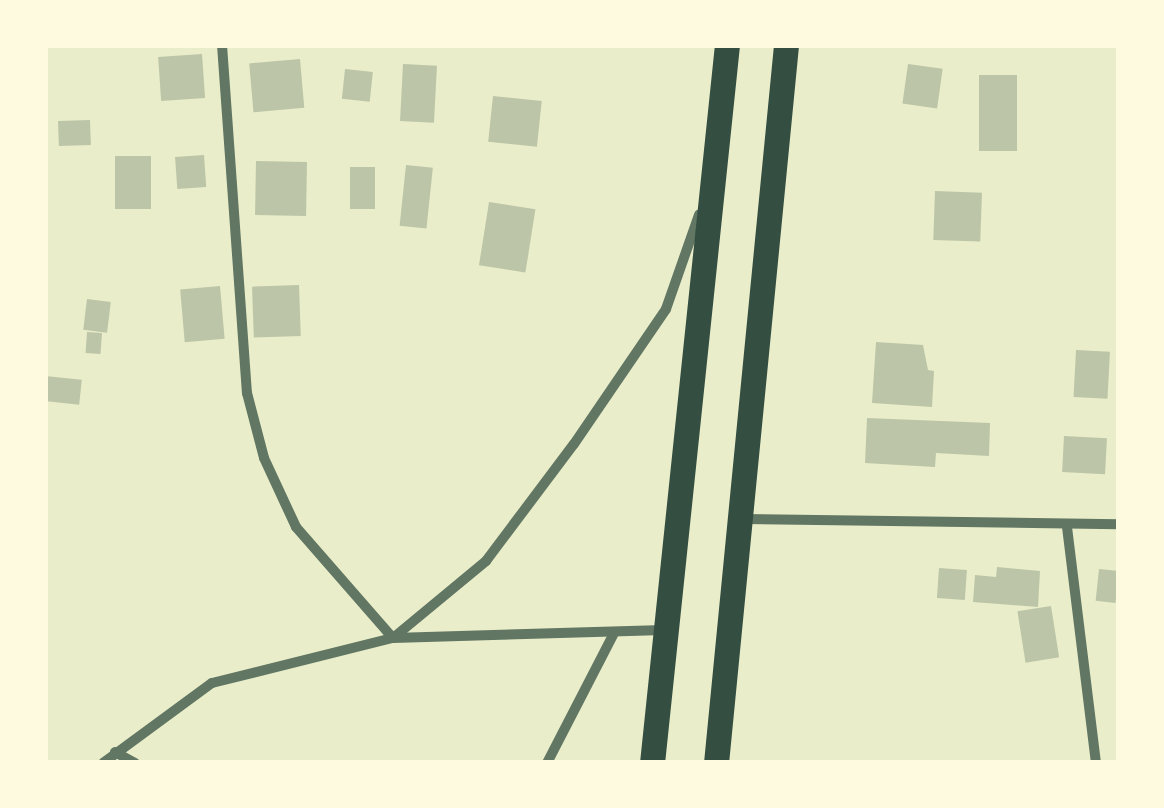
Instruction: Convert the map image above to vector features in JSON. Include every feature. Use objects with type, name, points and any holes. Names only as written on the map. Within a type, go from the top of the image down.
[{"type":"main road","points":[[652,763],[728,45]]},
{"type":"main road","points":[[716,763],[786,45]]},
{"type":"street","points":[[222,45],[248,393],[264,458],[296,527],[393,638]]},
{"type":"street","points":[[393,638],[486,561],[574,444],[666,309],[713,177]]},
{"type":"street","points":[[741,519],[1067,527],[1119,524]]},
{"type":"street","points":[[1067,527],[1096,763]]},
{"type":"street","points":[[103,763],[212,683],[393,638],[613,635],[665,630]]},
{"type":"street","points":[[547,763],[613,635]]},
{"type":"street","points":[[114,752],[135,763]]},
{"type":"building","points":[[202,54],[205,98],[161,101],[158,57]]},
{"type":"building","points":[[300,59],[304,108],[253,112],[249,63]]},
{"type":"building","points":[[403,64],[437,66],[434,123],[400,121]]},
{"type":"building","points":[[908,64],[943,69],[937,108],[902,104]]},
{"type":"building","points":[[345,69],[373,72],[370,102],[342,99]]},
{"type":"building","points":[[979,75],[1017,75],[1017,151],[979,151]]},
{"type":"building","points":[[493,96],[542,101],[537,147],[488,142]]},
{"type":"building","points":[[90,120],[91,145],[59,146],[58,121]]},
{"type":"building","points":[[204,155],[206,187],[177,189],[175,157]]},
{"type":"building","points":[[115,156],[151,156],[151,209],[115,209]]},
{"type":"building","points":[[256,161],[307,162],[306,216],[255,215]]},
{"type":"building","points":[[406,165],[433,168],[426,228],[400,226]]},
{"type":"building","points":[[350,167],[375,167],[375,209],[350,209]]},
{"type":"building","points":[[935,191],[982,193],[980,242],[933,240]]},
{"type":"building","points":[[489,202],[535,209],[525,273],[479,265]]},
{"type":"building","points":[[299,285],[301,336],[254,338],[252,287]]},
{"type":"building","points":[[220,286],[225,339],[185,342],[180,289]]},
{"type":"building","points":[[87,299],[111,302],[107,333],[83,330]]},
{"type":"building","points":[[87,332],[102,333],[100,354],[86,353]]},
{"type":"building","points":[[876,342],[923,345],[928,370],[934,371],[932,407],[872,403]]},
{"type":"building","points":[[1076,350],[1110,352],[1107,399],[1074,397]]},
{"type":"building","points":[[45,376],[82,380],[79,405],[45,401]]},
{"type":"building","points":[[867,418],[990,423],[989,456],[936,453],[935,467],[865,463]]},
{"type":"building","points":[[1064,436],[1107,438],[1105,474],[1062,472]]},
{"type":"building","points":[[997,567],[1040,571],[1038,607],[973,602],[975,575],[996,577]]},
{"type":"building","points":[[939,568],[967,570],[965,600],[937,598]]},
{"type":"building","points":[[1099,569],[1119,571],[1116,603],[1096,601]]},
{"type":"building","points":[[1051,606],[1059,657],[1026,663],[1017,611]]}]
